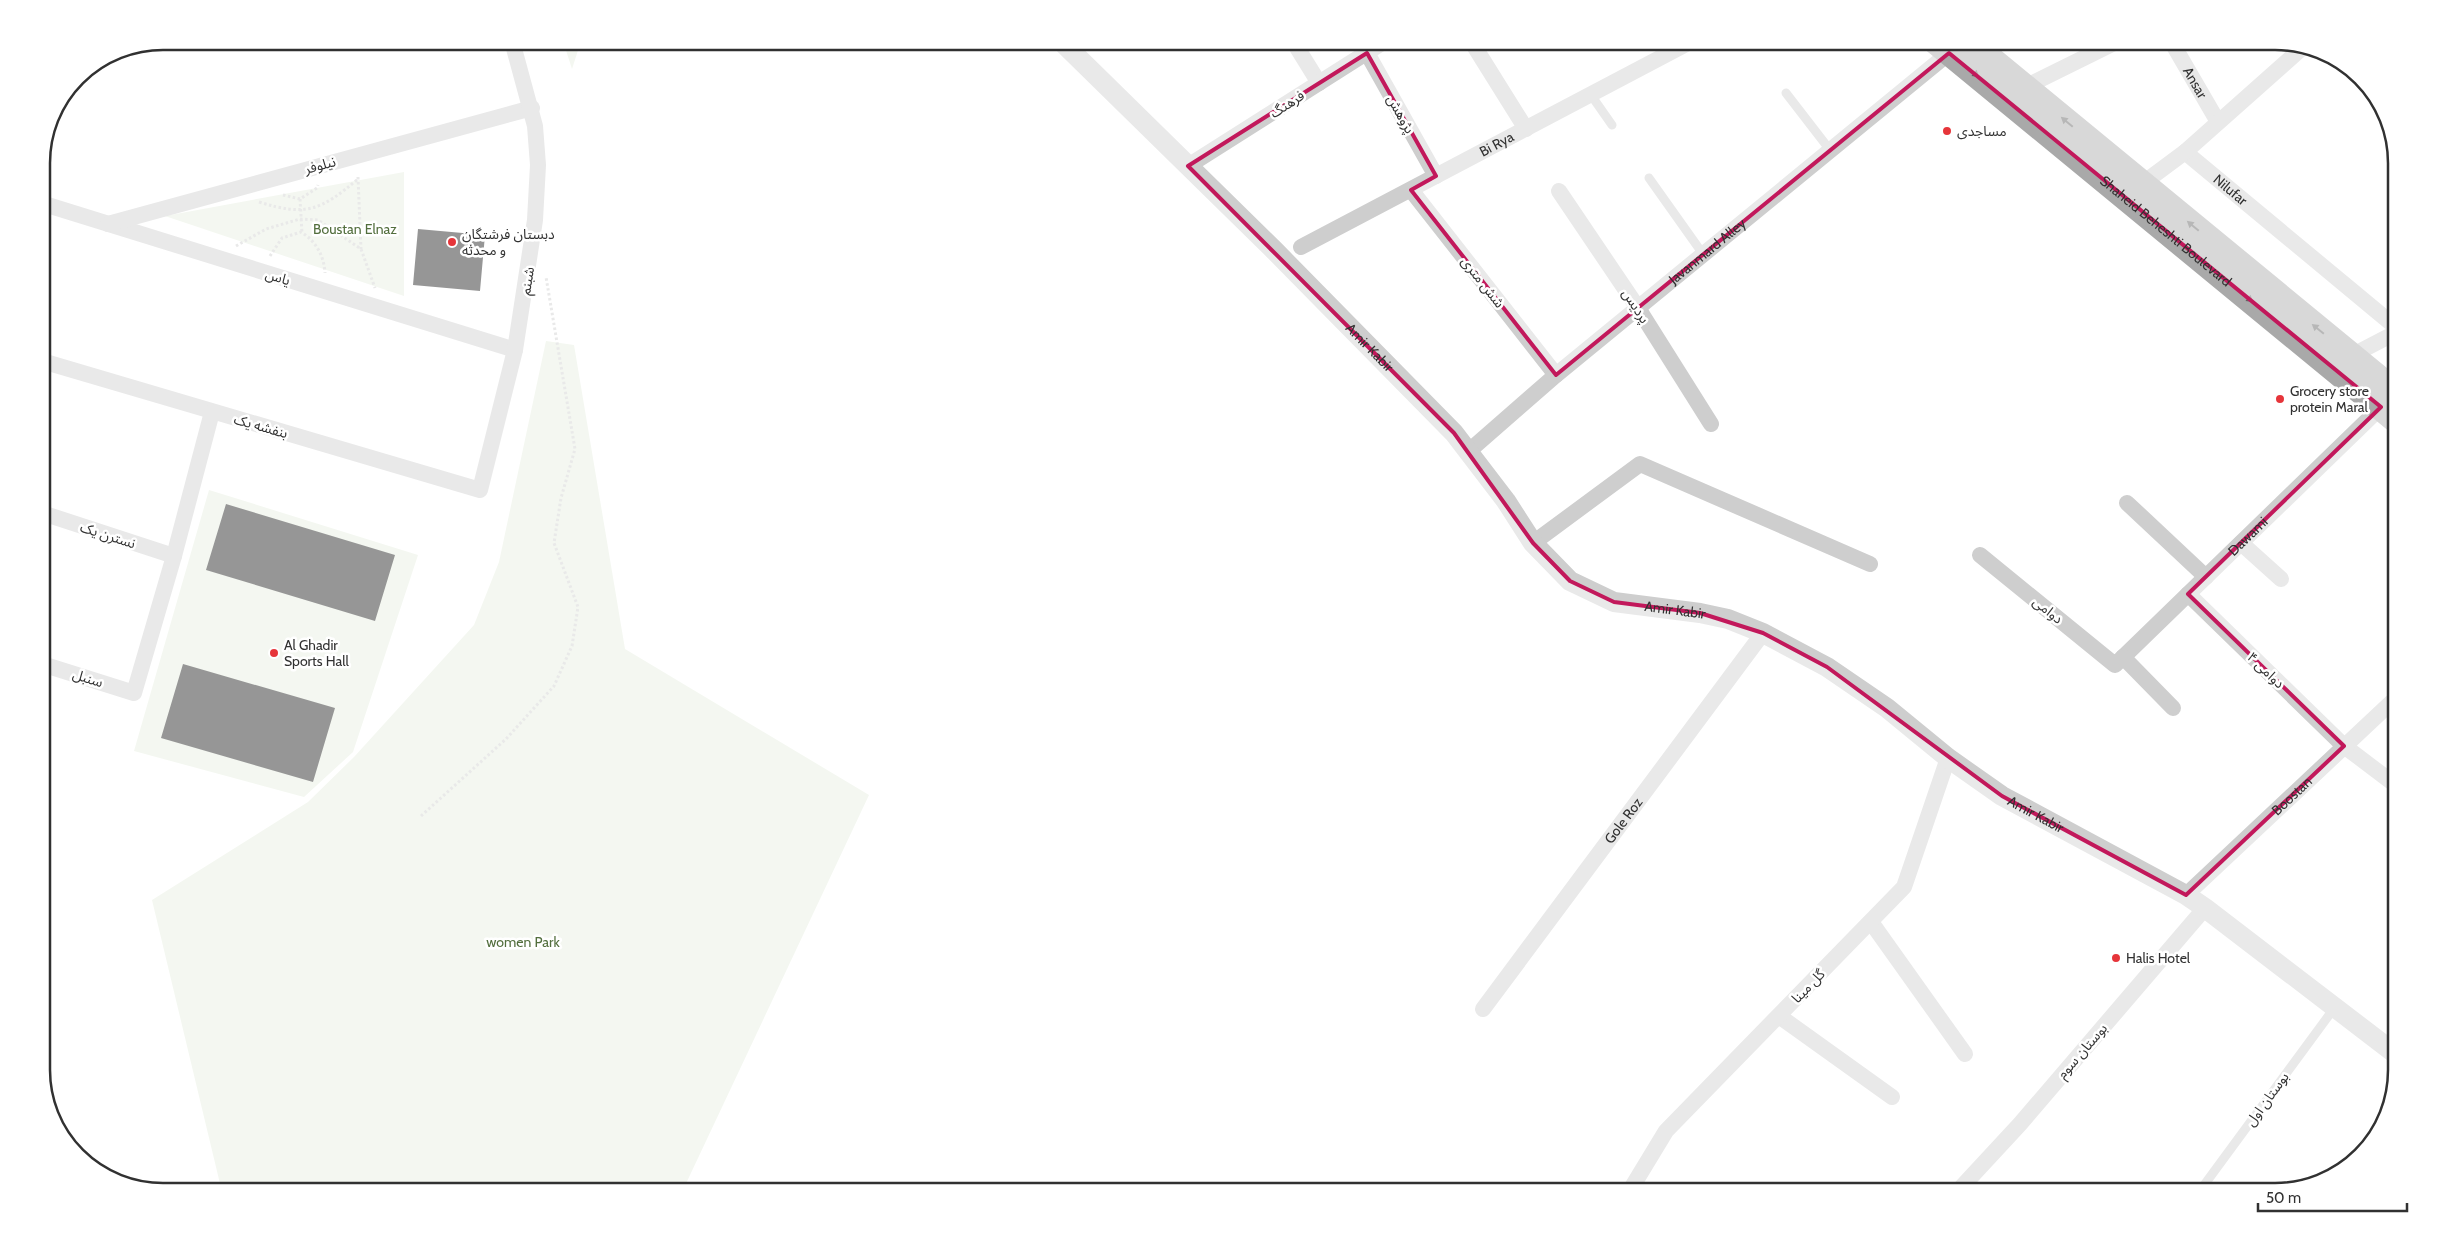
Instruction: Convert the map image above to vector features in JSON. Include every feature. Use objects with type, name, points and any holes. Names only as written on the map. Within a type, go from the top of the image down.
[{"type":"main road","name":"Shaheid Beheshti Boulevard","points":[[1957,50],[2388,405]]},
{"type":"main road","name":"Shaheid Beheshti Boulevard","points":[[1960,50],[2025,87],[2351,356],[2388,403]]},
{"type":"street","name":"شبنم","points":[[480,490],[515,350],[535,220],[538,165],[532,108],[515,50]]},
{"type":"street","name":"Amir Kabir","points":[[1070,50],[1454,433],[1506,501],[1533,543],[1549,562],[1570,580],[1614,602],[1700,613],[1728,619],[1763,633],[1827,667],[1887,708],[1948,758],[2002,796],[2186,895],[2388,1048]]},
{"type":"street","points":[[1299,50],[1319,83]]},
{"type":"street","name":"فرهنگ","points":[[1188,166],[1372,50]]},
{"type":"street","points":[[1477,50],[1526,129]]},
{"type":"street","name":"Bi Rya","points":[[1301,247],[1675,50]]},
{"type":"street","name":"Javanmard Alley","points":[[1469,451],[1556,375],[1830,150],[1945,50]]},
{"type":"street","points":[[2025,87],[2100,50]]},
{"type":"street","name":"Ansar","points":[[2176,50],[2218,122]]},
{"type":"street","points":[[2142,184],[2185,152],[2297,52]]},
{"type":"street","name":"پژوهش","points":[[1367,53],[1436,176]]},
{"type":"street","name":"نیلوفر","points":[[108,224],[532,108]]},
{"type":"street","name":"Nilufar","points":[[2185,152],[2388,321]]},
{"type":"street","name":"شش متری","points":[[1410,190],[1556,375]]},
{"type":"street","name":"پردیس","points":[[1559,191],[1638,308],[1711,424]]},
{"type":"street","name":"یاس","points":[[50,205],[515,350]]},
{"type":"street","points":[[2351,356],[2388,336]]},
{"type":"street","name":"بنفشه یک","points":[[50,363],[480,490]]},
{"type":"street","name":"Dawami","points":[[2119,661],[2241,543],[2388,410]]},
{"type":"street","points":[[174,556],[212,412]]},
{"type":"street","points":[[1533,543],[1640,464],[1870,564]]},
{"type":"street","points":[[2127,503],[2206,577]]},
{"type":"street","name":"نسترن یک","points":[[50,516],[174,556]]},
{"type":"street","points":[[2241,543],[2281,578]]},
{"type":"street","name":"دوامی","points":[[1980,555],[2119,661],[2173,708]]},
{"type":"street","name":"سنبل","points":[[50,667],[134,693],[174,556]]},
{"type":"street","name":"دوامی ۴","points":[[2188,594],[2344,746],[2388,779]]},
{"type":"street","name":"Gole Roz","points":[[1483,1009],[1763,633]]},
{"type":"street","name":"Boostan","points":[[2186,895],[2388,704]]},
{"type":"street","name":"گل مینا","points":[[1635,1183],[1666,1132],[1904,887],[1948,758]]},
{"type":"street","name":"بوستان سوم","points":[[1965,1183],[2026,1116],[2205,908]]},
{"type":"street","points":[[1871,922],[1965,1054]]},
{"type":"street","points":[[1779,1016],[1892,1097]]},
{"type":"lane","points":[[1786,93],[1830,150]]},
{"type":"lane","points":[[1591,95],[1612,125]]},
{"type":"lane","points":[[1649,178],[1703,254]]},
{"type":"lane","name":"بوستان اول","points":[[2206,1183],[2335,1007]]},
{"type":"path","points":[[357,155],[361,249],[383,310]]},
{"type":"path","points":[[225,192],[282,210],[301,211],[332,200],[358,179]]},
{"type":"path","points":[[300,199],[302,233]]},
{"type":"path","points":[[222,259],[241,242],[266,228],[301,219],[318,220],[361,249]]},
{"type":"path","points":[[262,272],[282,238],[302,233],[311,238],[320,250],[325,270],[326,292]]},
{"type":"path","points":[[421,816],[512,732],[554,686],[572,646],[578,608],[554,543],[561,498],[575,449],[544,267]]},
{"type":"highlighted area","points":[[1367,53],[1436,176],[1411,190],[1556,375],[1949,53],[2381,407],[2188,594],[2344,746],[2186,895],[2002,796],[1827,667],[1763,633],[1700,613],[1614,602],[1570,581],[1533,543],[1454,433],[1188,166]]},
{"type":"green space","points":[[566,50],[578,50],[572,69]]},
{"type":"green space","name":"Boustan Elnaz","points":[[404,172],[404,296],[165,216]]},
{"type":"green space","name":"women Park","points":[[546,341],[574,345],[625,649],[869,795],[686,1183],[220,1183],[152,900],[308,802],[354,757],[474,625],[499,562]]},
{"type":"green space","name":"Al Ghadir Sports Hall","points":[[209,490],[418,555],[353,752],[304,797],[134,751]]},
{"type":"building","points":[[418,229],[485,235],[480,291],[413,285]]},
{"type":"building","points":[[226,504],[395,555],[375,621],[206,570]]},
{"type":"building","points":[[183,664],[335,708],[313,782],[161,738]]},
{"type":"place","name":"مساجدی","points":[[1947,131]]},
{"type":"place","name":"دبستان فرشتگان و محدثه","points":[[452,242]]},
{"type":"place","name":"Grocery store protein Maral","points":[[2280,399]]},
{"type":"place","name":"Al Ghadir Sports Hall","points":[[274,653]]},
{"type":"place","name":"Halis Hotel","points":[[2116,958]]}]
